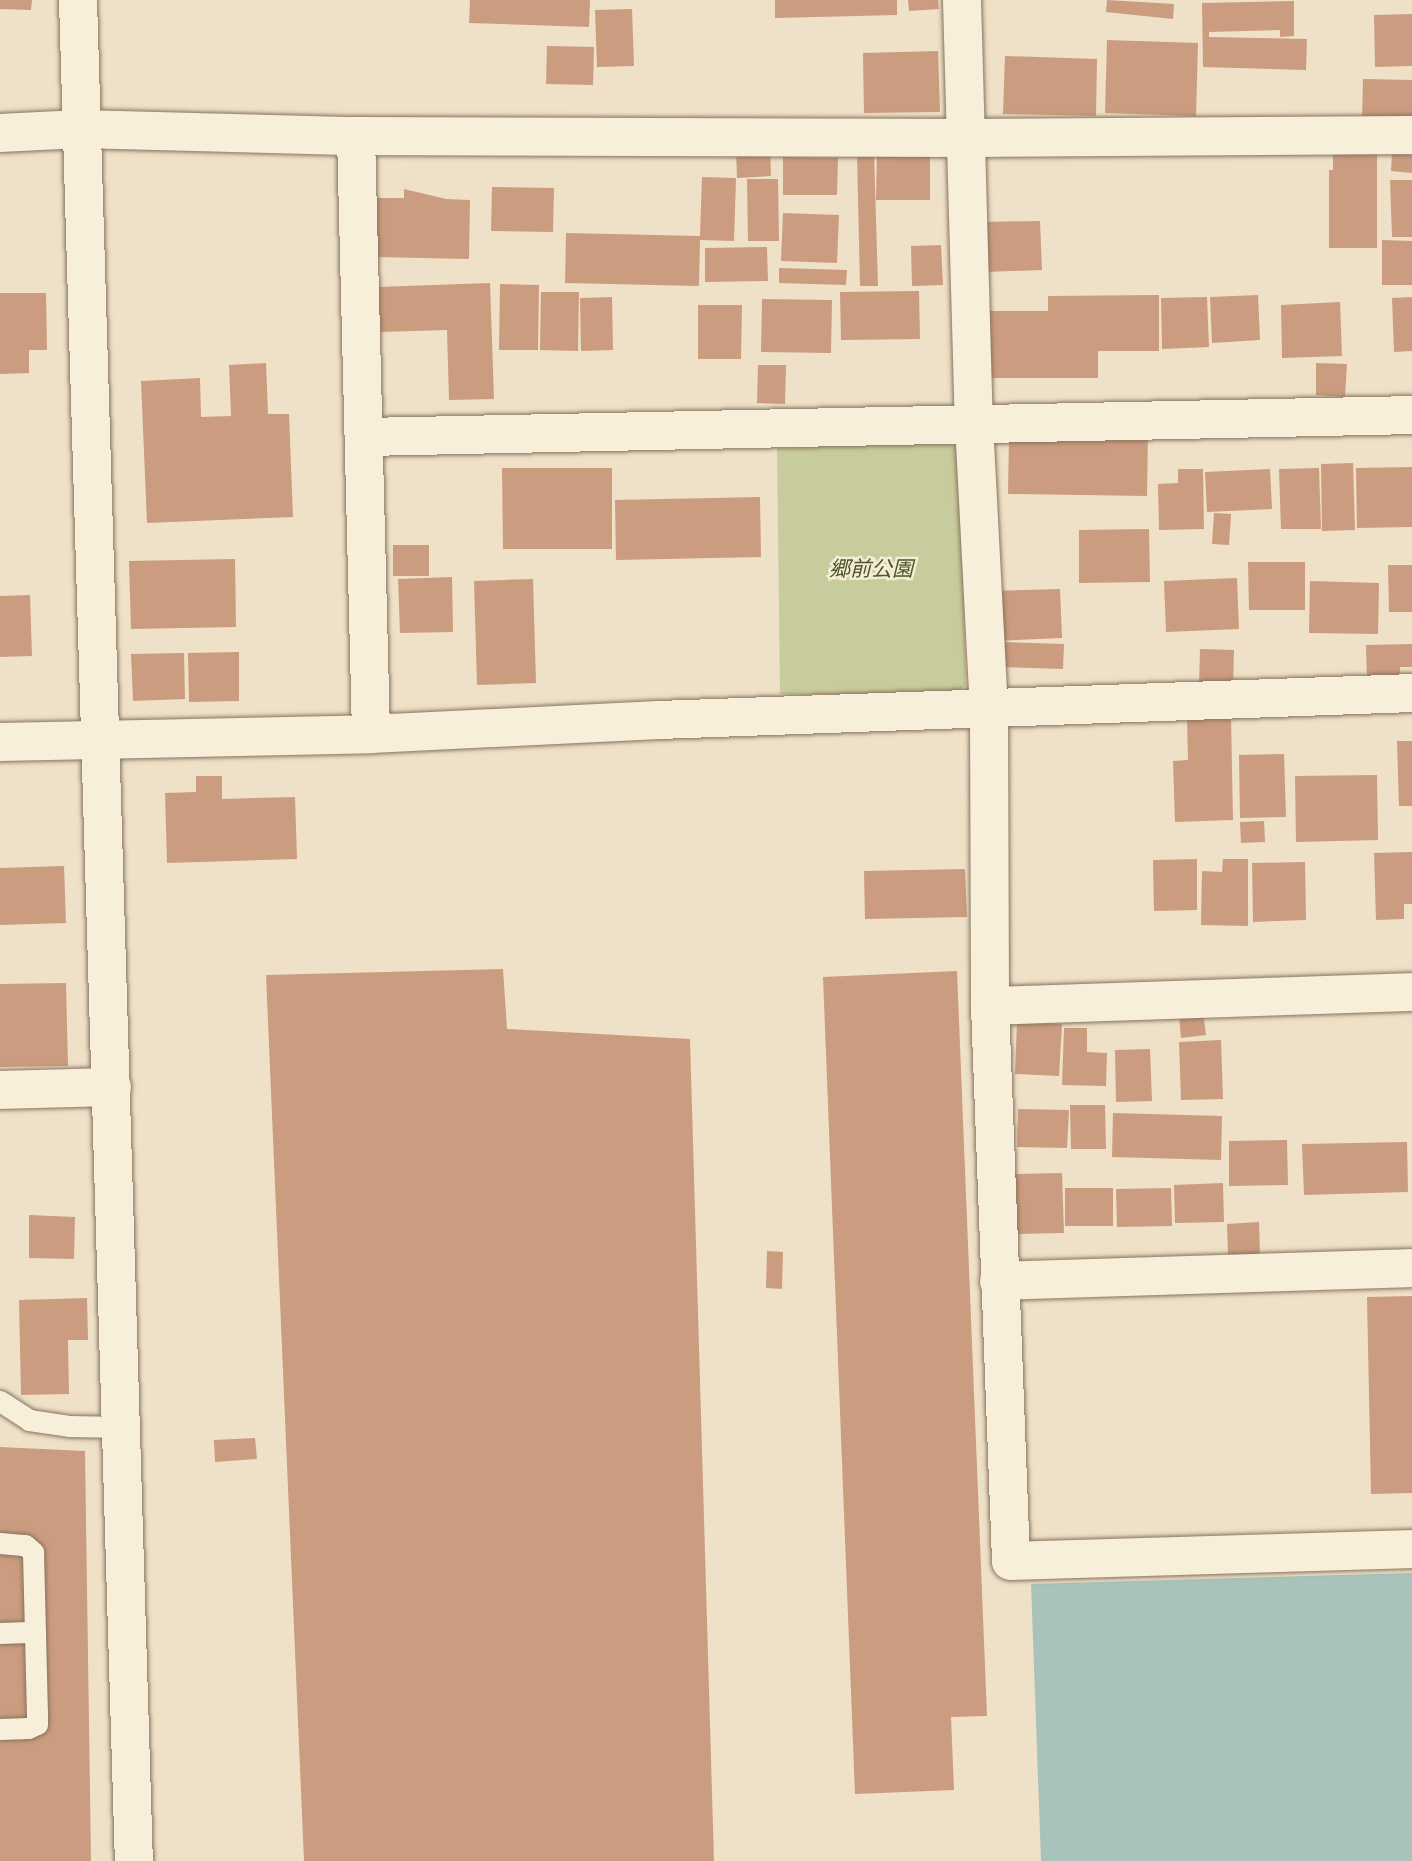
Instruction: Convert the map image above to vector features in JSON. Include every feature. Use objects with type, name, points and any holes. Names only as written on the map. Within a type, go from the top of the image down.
[{"type":"street","points":[[78,0],[134,1861]]},
{"type":"street","points":[[962,0],[974,424],[989,709],[990,1006],[1010,1561],[1412,1549]]},
{"type":"street","points":[[0,132],[80,129],[356,136],[968,138],[1412,135]]},
{"type":"street","points":[[356,136],[371,734]]},
{"type":"street","points":[[365,438],[1412,415]]},
{"type":"street","points":[[0,742],[371,734],[1412,693]]},
{"type":"street","points":[[990,1006],[1412,992]]},
{"type":"street","points":[[0,1090],[112,1087]]},
{"type":"street","points":[[999,1280],[1412,1268]]},
{"type":"lane","points":[[0,1401],[29,1420],[69,1426],[122,1427]]},
{"type":"lane","points":[[0,1543],[25,1545],[33,1552],[37,1724],[28,1728],[0,1729]]},
{"type":"lane","points":[[0,1633],[35,1632]]},
{"type":"green space","name":"郷前公園","points":[[942,441],[960,450],[966,685],[953,696],[780,694],[777,448]]},
{"type":"water","points":[[1412,1573],[1412,1861],[1041,1861],[1031,1584]]},
{"type":"building","points":[[0,0],[32,0],[31,10],[0,9]]},
{"type":"building","points":[[470,0],[590,0],[589,27],[469,23]]},
{"type":"building","points":[[775,0],[897,0],[897,15],[775,18]]},
{"type":"building","points":[[908,0],[938,0],[939,9],[909,11]]},
{"type":"building","points":[[1107,0],[1174,4],[1173,19],[1106,12]]},
{"type":"building","points":[[1294,1],[1294,36],[1280,37],[1280,30],[1209,32],[1209,37],[1307,39],[1306,70],[1203,67],[1202,3]]},
{"type":"building","points":[[632,9],[634,66],[597,67],[595,10]]},
{"type":"building","points":[[1412,14],[1412,66],[1375,67],[1374,15]]},
{"type":"building","points":[[1107,40],[1198,43],[1196,116],[1105,113]]},
{"type":"building","points":[[547,46],[594,47],[593,85],[546,84]]},
{"type":"building","points":[[938,51],[940,112],[864,113],[863,53]]},
{"type":"building","points":[[1005,56],[1097,59],[1096,116],[1003,114]]},
{"type":"building","points":[[1363,79],[1412,80],[1412,121],[1362,120]]},
{"type":"building","points":[[770,148],[771,176],[737,178],[736,150]]},
{"type":"building","points":[[874,152],[878,286],[860,286],[857,153]]},
{"type":"building","points":[[877,152],[930,152],[930,200],[876,200]]},
{"type":"building","points":[[1333,153],[1377,153],[1377,248],[1329,248],[1329,170],[1333,170]]},
{"type":"building","points":[[1392,154],[1412,155],[1412,173],[1391,171]]},
{"type":"building","points":[[783,157],[838,158],[837,195],[783,195]]},
{"type":"building","points":[[702,177],[736,178],[734,241],[700,240],[699,286],[565,283],[566,233],[700,236]]},
{"type":"building","points":[[747,179],[778,179],[779,241],[748,241]]},
{"type":"building","points":[[1390,180],[1412,180],[1412,237],[1392,237]]},
{"type":"building","points":[[492,187],[554,188],[553,232],[491,231]]},
{"type":"building","points":[[404,189],[446,199],[470,200],[469,259],[375,257],[376,198],[404,198]]},
{"type":"building","points":[[783,213],[839,215],[837,263],[781,261]]},
{"type":"building","points":[[1040,221],[1042,270],[983,272],[981,222]]},
{"type":"building","points":[[1382,240],[1412,241],[1412,285],[1382,285]]},
{"type":"building","points":[[941,245],[943,285],[912,286],[911,246]]},
{"type":"building","points":[[767,247],[768,281],[705,282],[705,248]]},
{"type":"building","points":[[779,268],[847,270],[846,285],[779,283]]},
{"type":"building","points":[[490,283],[494,399],[449,400],[447,330],[379,332],[377,287]]},
{"type":"building","points":[[500,284],[539,285],[538,350],[499,350]]},
{"type":"building","points":[[919,291],[920,339],[841,340],[840,292]]},
{"type":"building","points":[[541,292],[579,292],[578,351],[540,350]]},
{"type":"building","points":[[0,293],[46,293],[47,350],[29,350],[29,373],[0,374]]},
{"type":"building","points":[[1159,295],[1159,351],[1098,351],[1098,378],[986,378],[986,311],[1048,311],[1048,296]]},
{"type":"building","points":[[1258,295],[1260,340],[1212,343],[1210,297]]},
{"type":"building","points":[[612,297],[613,350],[581,351],[580,298]]},
{"type":"building","points":[[1207,297],[1209,347],[1162,349],[1161,298]]},
{"type":"building","points":[[1412,297],[1412,351],[1394,352],[1392,298]]},
{"type":"building","points":[[762,299],[832,300],[831,353],[761,352]]},
{"type":"building","points":[[1340,302],[1342,356],[1282,358],[1281,305]]},
{"type":"building","points":[[698,305],[742,305],[741,359],[698,359]]},
{"type":"building","points":[[266,363],[268,414],[289,414],[293,517],[147,523],[141,381],[200,378],[201,417],[231,416],[229,365]]},
{"type":"building","points":[[1316,363],[1347,364],[1345,397],[1316,395]]},
{"type":"building","points":[[758,365],[786,365],[785,404],[757,403]]},
{"type":"building","points":[[1148,429],[1147,496],[1008,494],[1009,437]]},
{"type":"building","points":[[1353,463],[1355,530],[1322,531],[1321,464]]},
{"type":"building","points":[[1412,467],[1412,527],[1357,528],[1356,468]]},
{"type":"building","points":[[502,468],[612,468],[612,549],[503,549]]},
{"type":"building","points":[[1319,468],[1321,529],[1281,529],[1279,469]]},
{"type":"building","points":[[1178,469],[1203,469],[1204,529],[1159,530],[1158,484],[1178,483]]},
{"type":"building","points":[[1270,469],[1272,509],[1207,512],[1205,472]]},
{"type":"building","points":[[760,497],[761,557],[616,560],[615,500]]},
{"type":"building","points":[[1214,513],[1231,514],[1229,545],[1212,544]]},
{"type":"building","points":[[1149,529],[1150,582],[1079,583],[1079,530]]},
{"type":"building","points":[[393,545],[429,545],[429,576],[393,576]]},
{"type":"building","points":[[235,559],[236,627],[131,629],[129,561]]},
{"type":"building","points":[[1248,562],[1305,562],[1305,610],[1249,610]]},
{"type":"building","points":[[1388,565],[1412,565],[1412,612],[1389,612]]},
{"type":"building","points":[[452,577],[453,632],[400,633],[398,579]]},
{"type":"building","points":[[1237,578],[1239,629],[1166,632],[1164,581]]},
{"type":"building","points":[[533,579],[536,683],[477,685],[474,581]]},
{"type":"building","points":[[1310,581],[1379,583],[1378,634],[1309,633]]},
{"type":"building","points":[[1060,589],[1062,638],[992,641],[991,591]]},
{"type":"building","points":[[30,595],[32,656],[0,657],[0,596]]},
{"type":"building","points":[[1000,642],[1064,644],[1063,669],[999,667]]},
{"type":"building","points":[[1412,644],[1412,667],[1400,667],[1400,680],[1367,682],[1366,645]]},
{"type":"building","points":[[1200,649],[1234,650],[1233,685],[1199,685]]},
{"type":"building","points":[[239,652],[239,701],[189,702],[188,653]]},
{"type":"building","points":[[184,653],[185,699],[133,701],[131,654]]},
{"type":"building","points":[[1231,718],[1233,820],[1175,822],[1173,761],[1188,760],[1187,719]]},
{"type":"building","points":[[1397,741],[1412,741],[1412,806],[1399,806]]},
{"type":"building","points":[[1284,754],[1286,817],[1240,818],[1239,755]]},
{"type":"building","points":[[1377,775],[1378,840],[1296,842],[1295,776]]},
{"type":"building","points":[[196,776],[222,776],[222,799],[295,797],[297,859],[167,863],[165,793],[196,792]]},
{"type":"building","points":[[1264,821],[1265,842],[1241,843],[1240,822]]},
{"type":"building","points":[[1412,852],[1412,904],[1404,904],[1404,919],[1376,920],[1374,853]]},
{"type":"building","points":[[1197,859],[1197,910],[1154,911],[1153,860]]},
{"type":"building","points":[[1223,859],[1248,859],[1248,926],[1201,925],[1202,871],[1222,872]]},
{"type":"building","points":[[1305,862],[1306,920],[1253,922],[1252,863]]},
{"type":"building","points":[[64,866],[66,923],[0,925],[0,868]]},
{"type":"building","points":[[965,869],[967,917],[865,919],[864,871]]},
{"type":"building","points":[[503,969],[507,1029],[690,1039],[714,1861],[304,1861],[266,975]]},
{"type":"building","points":[[957,971],[987,1716],[951,1717],[954,1790],[855,1794],[823,977]]},
{"type":"building","points":[[66,983],[68,1066],[0,1067],[0,984]]},
{"type":"building","points":[[1203,1012],[1206,1035],[1181,1038],[1179,1015]]},
{"type":"building","points":[[1017,1022],[1062,1024],[1059,1076],[1015,1074]]},
{"type":"building","points":[[1064,1028],[1087,1028],[1087,1052],[1107,1053],[1106,1086],[1062,1085]]},
{"type":"building","points":[[1221,1040],[1223,1099],[1181,1100],[1179,1042]]},
{"type":"building","points":[[1150,1049],[1152,1101],[1116,1102],[1115,1050]]},
{"type":"building","points":[[1070,1105],[1105,1105],[1106,1149],[1071,1149]]},
{"type":"building","points":[[1018,1109],[1069,1110],[1067,1148],[1017,1147]]},
{"type":"building","points":[[1113,1113],[1222,1116],[1221,1160],[1112,1157]]},
{"type":"building","points":[[1287,1140],[1288,1185],[1229,1186],[1229,1141]]},
{"type":"building","points":[[1407,1142],[1408,1192],[1304,1195],[1302,1144]]},
{"type":"building","points":[[1062,1173],[1064,1233],[1012,1234],[1011,1174]]},
{"type":"building","points":[[1223,1183],[1224,1222],[1175,1223],[1174,1185]]},
{"type":"building","points":[[1065,1188],[1113,1188],[1113,1226],[1065,1226]]},
{"type":"building","points":[[1171,1188],[1172,1226],[1117,1227],[1116,1189]]},
{"type":"building","points":[[29,1215],[75,1217],[74,1259],[29,1258]]},
{"type":"building","points":[[1259,1222],[1260,1255],[1228,1256],[1227,1224]]},
{"type":"building","points":[[767,1251],[783,1252],[782,1289],[766,1288]]},
{"type":"building","points":[[1412,1296],[1412,1493],[1371,1494],[1367,1297]]},
{"type":"building","points":[[87,1298],[88,1340],[68,1340],[69,1394],[21,1395],[19,1300]]},
{"type":"building","points":[[255,1438],[257,1459],[215,1462],[214,1440]]},
{"type":"building","points":[[0,1447],[85,1451],[91,1861],[0,1861]]}]
